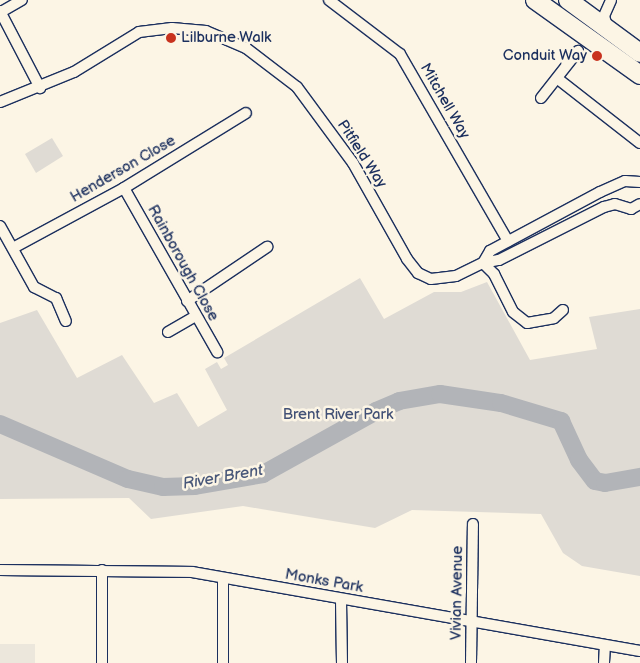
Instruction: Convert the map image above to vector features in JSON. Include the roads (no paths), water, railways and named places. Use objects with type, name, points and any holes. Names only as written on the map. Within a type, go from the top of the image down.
[{"type":"highway","points":[[535,0],[640,75]]},
{"type":"highway","points":[[568,0],[640,53]]},
{"type":"street","points":[[22,0],[0,11],[4,29],[40,88]]},
{"type":"street","name":"Mitchell Way","points":[[329,0],[400,54],[508,241]]},
{"type":"street","points":[[608,4],[604,16],[609,29]]},
{"type":"street","name":"Pitfield Way","points":[[0,102],[40,88],[139,32],[172,28],[206,31],[246,48],[297,87],[352,162],[418,273],[431,279],[456,276],[483,262],[490,251],[625,181],[640,182]]},
{"type":"street","points":[[541,98],[558,79],[578,51]]},
{"type":"street","points":[[558,79],[640,143]]},
{"type":"street","name":"Henderson Close","points":[[13,248],[124,188],[246,113]]},
{"type":"street","name":"Rainborough Close","points":[[124,188],[217,352]]},
{"type":"street","points":[[483,262],[499,260],[604,207],[615,204],[631,209],[640,204]]},
{"type":"street","points":[[0,226],[34,287],[56,298],[66,321]]},
{"type":"street","points":[[187,301],[267,247]]},
{"type":"street","points":[[483,262],[494,274],[514,312],[526,323],[554,318],[563,310]]},
{"type":"street","points":[[168,332],[196,316]]},
{"type":"street","name":"Vivian Avenue","points":[[471,663],[473,524]]},
{"type":"street","name":"Monks Park","points":[[0,570],[166,570],[224,578],[640,651]]},
{"type":"street","points":[[102,570],[102,663]]},
{"type":"street","points":[[223,663],[224,578]]},
{"type":"street","points":[[342,600],[342,663]]},
{"type":"street","points":[[604,663],[605,645]]},
{"type":"waterway","name":"River Brent","points":[[0,424],[128,479],[163,487],[195,486],[263,474],[376,411],[399,401],[440,394],[501,403],[561,421],[579,460],[595,481],[605,483],[640,477]]},
{"type":"place","name":"Lilburne Walk","points":[[171,38]]},
{"type":"place","name":"Conduit Way","points":[[597,56]]},
{"type":"park label","name":"Brent River Park","points":[[338,415]]}]
